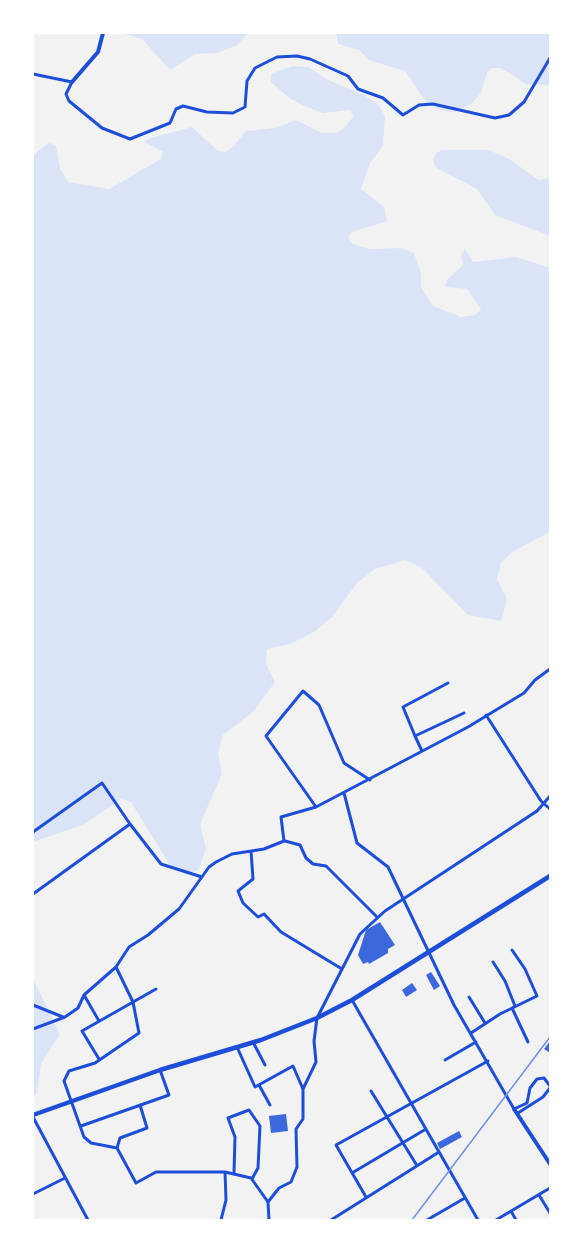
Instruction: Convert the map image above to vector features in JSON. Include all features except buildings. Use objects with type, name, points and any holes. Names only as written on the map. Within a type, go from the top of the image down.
[{"type":"highway","points":[[33,1116],[160,1070],[253,1042],[317,1017],[352,1000],[550,876]]},
{"type":"street","points":[[103,33],[98,52],[72,82],[66,94],[69,101],[102,128],[130,139],[170,123],[176,109],[183,106],[207,112],[233,113],[245,107],[247,81],[255,68],[277,57],[297,56],[310,59],[348,76],[358,89],[383,98],[403,115],[420,105],[433,104],[495,118],[509,115],[524,102],[550,58]]},
{"type":"street","points":[[33,74],[72,82]]},
{"type":"street","points":[[284,841],[281,817],[316,807],[422,752],[524,693],[535,680],[550,669]]},
{"type":"street","points":[[422,752],[403,707],[448,682]]},
{"type":"street","points":[[316,807],[266,736],[303,691],[319,705],[344,763],[370,780]]},
{"type":"street","points":[[415,736],[464,713]]},
{"type":"street","points":[[486,715],[550,809]]},
{"type":"street","points":[[33,832],[102,783],[160,864],[202,877]]},
{"type":"street","points":[[344,793],[357,843],[385,863],[404,898],[427,952],[471,1033],[550,1164]]},
{"type":"street","points":[[303,1089],[316,1062],[314,1041],[317,1017],[360,934],[377,917],[404,898],[537,811],[550,795]]},
{"type":"street","points":[[33,894],[130,824]]},
{"type":"street","points":[[33,1029],[65,1017],[78,1008],[84,995],[116,967],[129,947],[148,935],[179,909],[216,862],[232,854],[264,849],[284,841],[300,845],[306,858],[313,864],[326,866],[377,917]]},
{"type":"street","points":[[251,851],[253,879],[238,891],[243,903],[258,917],[264,914],[282,932],[342,969]]},
{"type":"street","points":[[471,1033],[485,1023],[537,996],[525,969],[512,950]]},
{"type":"street","points":[[493,962],[505,981],[528,1042]]},
{"type":"street","points":[[116,967],[133,1002],[139,1033],[95,1063],[69,1071],[64,1081],[84,1137],[91,1143],[117,1148]]},
{"type":"street","points":[[99,1059],[82,1031],[156,989]]},
{"type":"street","points":[[84,995],[99,1022]]},
{"type":"street","points":[[469,997],[485,1023]]},
{"type":"street","points":[[352,1000],[478,1220]]},
{"type":"street","points":[[33,1005],[65,1017]]},
{"type":"street","points":[[253,1042],[265,1065]]},
{"type":"street","points":[[446,1060],[477,1042]]},
{"type":"street","points":[[237,1047],[253,1086],[293,1066],[303,1089],[303,1119],[296,1129],[295,1138],[297,1167],[291,1182],[279,1188],[268,1202]]},
{"type":"street","points":[[366,1197],[336,1145],[488,1060]]},
{"type":"street","points":[[81,1126],[169,1095],[160,1070]]},
{"type":"street","points":[[544,1078],[550,1087],[543,1097],[516,1111],[526,1103],[530,1088],[537,1079],[544,1078]]},
{"type":"street","points":[[259,1085],[270,1105]]},
{"type":"street","points":[[371,1090],[416,1164]]},
{"type":"street","points":[[140,1105],[147,1128],[120,1138],[117,1148],[136,1183],[156,1172],[234,1174],[252,1179],[268,1202],[270,1220]]},
{"type":"street","points":[[234,1174],[235,1137],[228,1118],[245,1109],[249,1110],[260,1126],[258,1168],[252,1179]]},
{"type":"street","points":[[33,1116],[88,1220]]},
{"type":"street","points":[[352,1173],[426,1129]]},
{"type":"street","points":[[331,1220],[416,1164],[439,1152]]},
{"type":"street","points":[[221,1220],[226,1200],[225,1172]]},
{"type":"street","points":[[33,1194],[65,1178]]},
{"type":"street","points":[[496,1220],[550,1188]]},
{"type":"street","points":[[539,1195],[550,1213]]},
{"type":"street","points":[[427,1220],[465,1198]]},
{"type":"street","points":[[511,1211],[516,1220]]},
{"type":"shaded area","points":[[121,33],[247,33],[238,45],[217,53],[195,54],[170,70],[142,39]]},
{"type":"shaded area","points":[[336,33],[550,33],[550,85],[526,84],[501,68],[492,68],[487,73],[481,93],[471,104],[455,112],[440,110],[427,103],[405,71],[369,60],[359,50],[338,44]]},
{"type":"shaded area","points":[[293,66],[308,67],[326,79],[364,95],[378,104],[385,116],[383,146],[370,163],[361,189],[384,207],[387,221],[352,232],[348,238],[353,244],[370,249],[401,248],[414,253],[421,273],[421,287],[433,306],[461,317],[475,315],[481,309],[467,289],[445,287],[447,280],[463,265],[461,255],[465,249],[473,262],[516,257],[550,268],[550,532],[512,552],[501,563],[497,579],[507,599],[501,621],[468,615],[422,568],[405,560],[375,569],[357,583],[332,617],[314,632],[290,644],[267,649],[266,664],[275,682],[253,712],[223,735],[218,754],[222,774],[200,824],[206,849],[199,869],[186,875],[169,864],[131,802],[121,799],[83,825],[33,842],[33,155],[49,143],[56,146],[60,168],[68,182],[109,189],[161,159],[163,152],[144,142],[150,138],[192,127],[218,151],[225,152],[232,148],[246,131],[275,128],[296,120],[322,133],[336,133],[344,128],[353,117],[351,110],[323,113],[289,98],[271,82],[271,74]]},
{"type":"shaded area","points":[[442,150],[489,150],[509,159],[539,180],[550,178],[550,236],[495,215],[477,189],[435,167],[433,160],[436,153]]},
{"type":"shaded area","points":[[33,979],[60,1034],[41,1064],[37,1092],[33,1097]]},
{"type":"railway","points":[[412,1220],[550,1037]]}]
